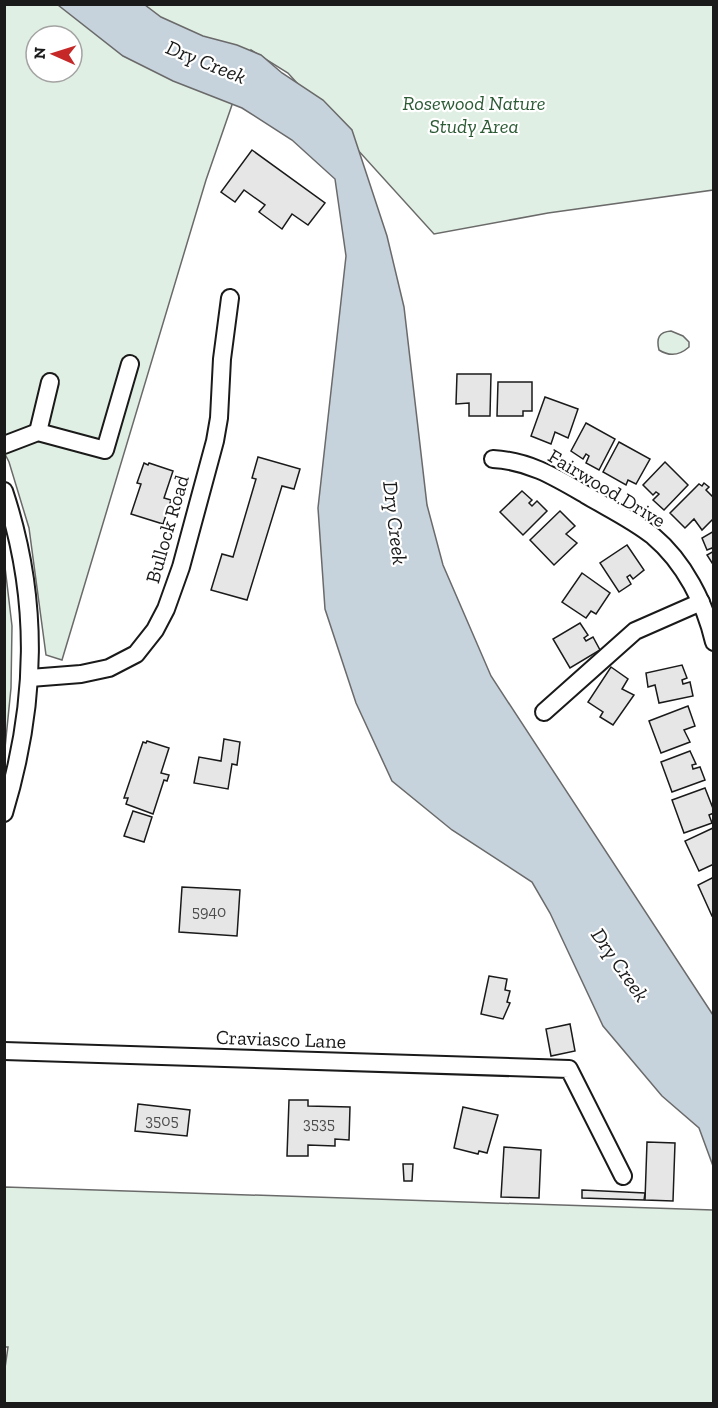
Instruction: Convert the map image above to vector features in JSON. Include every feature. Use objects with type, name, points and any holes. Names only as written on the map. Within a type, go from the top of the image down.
[{"type":"street","name":"Bullock Road","points":[[30,678],[81,674],[109,668],[136,654],[155,630],[181,567],[215,441],[230,298]]},
{"type":"street","points":[[4,445],[38,432],[105,450],[130,364]]},
{"type":"street","points":[[38,432],[50,382]]},
{"type":"street","name":"Fairwood Drive","points":[[493,459],[514,460],[554,477],[652,536],[686,574],[701,602],[714,642]]},
{"type":"street","points":[[4,491],[25,574],[30,630],[27,716],[22,748],[4,813]]},
{"type":"street","points":[[544,712],[635,631],[701,602]]},
{"type":"street","name":"Craviasco Lane","points":[[4,1051],[569,1069],[623,1176]]},
{"type":"green space","name":"Rosewood Nature Study Area","points":[[4,5],[713,5],[713,190],[548,213],[434,234],[288,73],[251,50],[206,180],[62,660],[46,655],[29,528],[5,454]]},
{"type":"green space","points":[[671,331],[683,336],[689,342],[689,347],[675,354],[667,354],[659,350],[659,336]]},
{"type":"green space","points":[[5,567],[12,626],[11,688],[5,748]]},
{"type":"green space","points":[[5,1187],[713,1210],[713,1403],[5,1403],[5,1368],[8,1347],[4,1347]]},
{"type":"water","name":"Dry Creek","points":[[58,5],[145,5],[161,17],[203,36],[237,45],[261,55],[282,73],[323,100],[352,130],[387,236],[404,307],[427,505],[443,565],[491,676],[713,1015],[713,1166],[699,1128],[662,1096],[603,1026],[550,913],[532,882],[452,830],[392,781],[356,703],[325,609],[318,508],[346,256],[335,179],[292,140],[242,108],[173,81],[123,56]]},
{"type":"building","points":[[252,150],[325,203],[308,225],[292,214],[282,229],[259,212],[265,205],[244,190],[235,202],[221,192]]},
{"type":"building","points":[[457,374],[491,374],[490,416],[469,416],[469,403],[456,404]]},
{"type":"building","points":[[498,382],[532,382],[532,411],[523,411],[523,416],[497,416]]},
{"type":"building","points":[[545,397],[578,409],[568,438],[555,432],[551,444],[531,436]]},
{"type":"building","points":[[586,423],[615,439],[599,470],[586,463],[589,456],[586,454],[583,459],[571,451]]},
{"type":"building","points":[[619,442],[650,459],[636,484],[628,480],[626,485],[603,472]]},
{"type":"building","points":[[258,457],[300,469],[294,489],[282,486],[247,600],[211,590],[222,554],[233,557],[256,479],[252,478]]},
{"type":"building","points":[[665,462],[688,485],[664,510],[653,500],[659,494],[656,492],[653,495],[643,485]]},
{"type":"building","points":[[144,463],[173,471],[164,498],[171,500],[163,524],[131,514],[141,484],[137,483]]},
{"type":"building","points":[[704,483],[709,487],[706,490],[712,496],[714,495],[714,518],[702,530],[694,519],[685,528],[670,513],[699,484],[702,486]]},
{"type":"building","points":[[522,491],[532,500],[529,503],[532,506],[537,501],[547,511],[523,535],[500,512]]},
{"type":"building","points":[[560,511],[575,526],[566,534],[577,543],[554,565],[530,540]]},
{"type":"building","points":[[714,531],[714,551],[712,548],[707,550],[702,538]]},
{"type":"building","points":[[627,545],[644,570],[633,579],[630,575],[627,577],[631,584],[619,592],[600,563]]},
{"type":"building","points":[[714,551],[714,566],[707,555]]},
{"type":"building","points":[[582,573],[610,593],[596,614],[591,611],[586,618],[562,602]]},
{"type":"building","points":[[580,623],[588,635],[584,638],[586,641],[593,637],[600,650],[570,668],[553,639]]},
{"type":"building","points":[[682,665],[687,678],[682,680],[683,684],[690,682],[693,696],[659,703],[655,685],[648,687],[646,673]]},
{"type":"building","points":[[611,667],[628,679],[622,689],[634,695],[613,725],[600,717],[603,712],[588,702]]},
{"type":"building","points":[[688,706],[695,726],[684,730],[690,742],[661,753],[649,721]]},
{"type":"building","points":[[224,739],[240,742],[237,765],[232,764],[228,789],[194,783],[199,757],[221,761]]},
{"type":"building","points":[[147,741],[169,748],[161,773],[169,775],[167,781],[164,780],[153,814],[126,804],[128,798],[124,798],[143,742]]},
{"type":"building","points":[[690,751],[696,764],[692,765],[693,769],[700,767],[705,780],[672,792],[661,762]]},
{"type":"building","points":[[705,788],[714,811],[709,815],[712,823],[684,833],[672,800]]},
{"type":"building","points":[[133,811],[152,817],[144,842],[124,836]]},
{"type":"building","points":[[713,828],[714,864],[699,871],[685,841]]},
{"type":"building","points":[[714,877],[714,915],[712,916],[698,885]]},
{"type":"building","points":[[182,887],[240,890],[237,936],[179,932]]},
{"type":"building","points":[[489,976],[507,979],[505,990],[510,991],[507,1002],[510,1003],[503,1019],[481,1014]]},
{"type":"building","points":[[570,1024],[575,1051],[551,1056],[546,1029]]},
{"type":"building","points":[[289,1100],[308,1100],[308,1106],[350,1107],[349,1140],[335,1139],[335,1146],[308,1145],[308,1156],[287,1156]]},
{"type":"building","points":[[138,1104],[190,1110],[187,1136],[135,1131]]},
{"type":"building","points":[[463,1107],[498,1115],[487,1153],[479,1151],[478,1154],[454,1148]]},
{"type":"building","points":[[647,1142],[675,1143],[673,1201],[645,1200]]},
{"type":"building","points":[[504,1147],[541,1150],[539,1198],[501,1197]]},
{"type":"building","points":[[403,1164],[413,1164],[412,1181],[404,1181]]},
{"type":"building","points":[[582,1190],[645,1193],[644,1200],[582,1198]]}]
